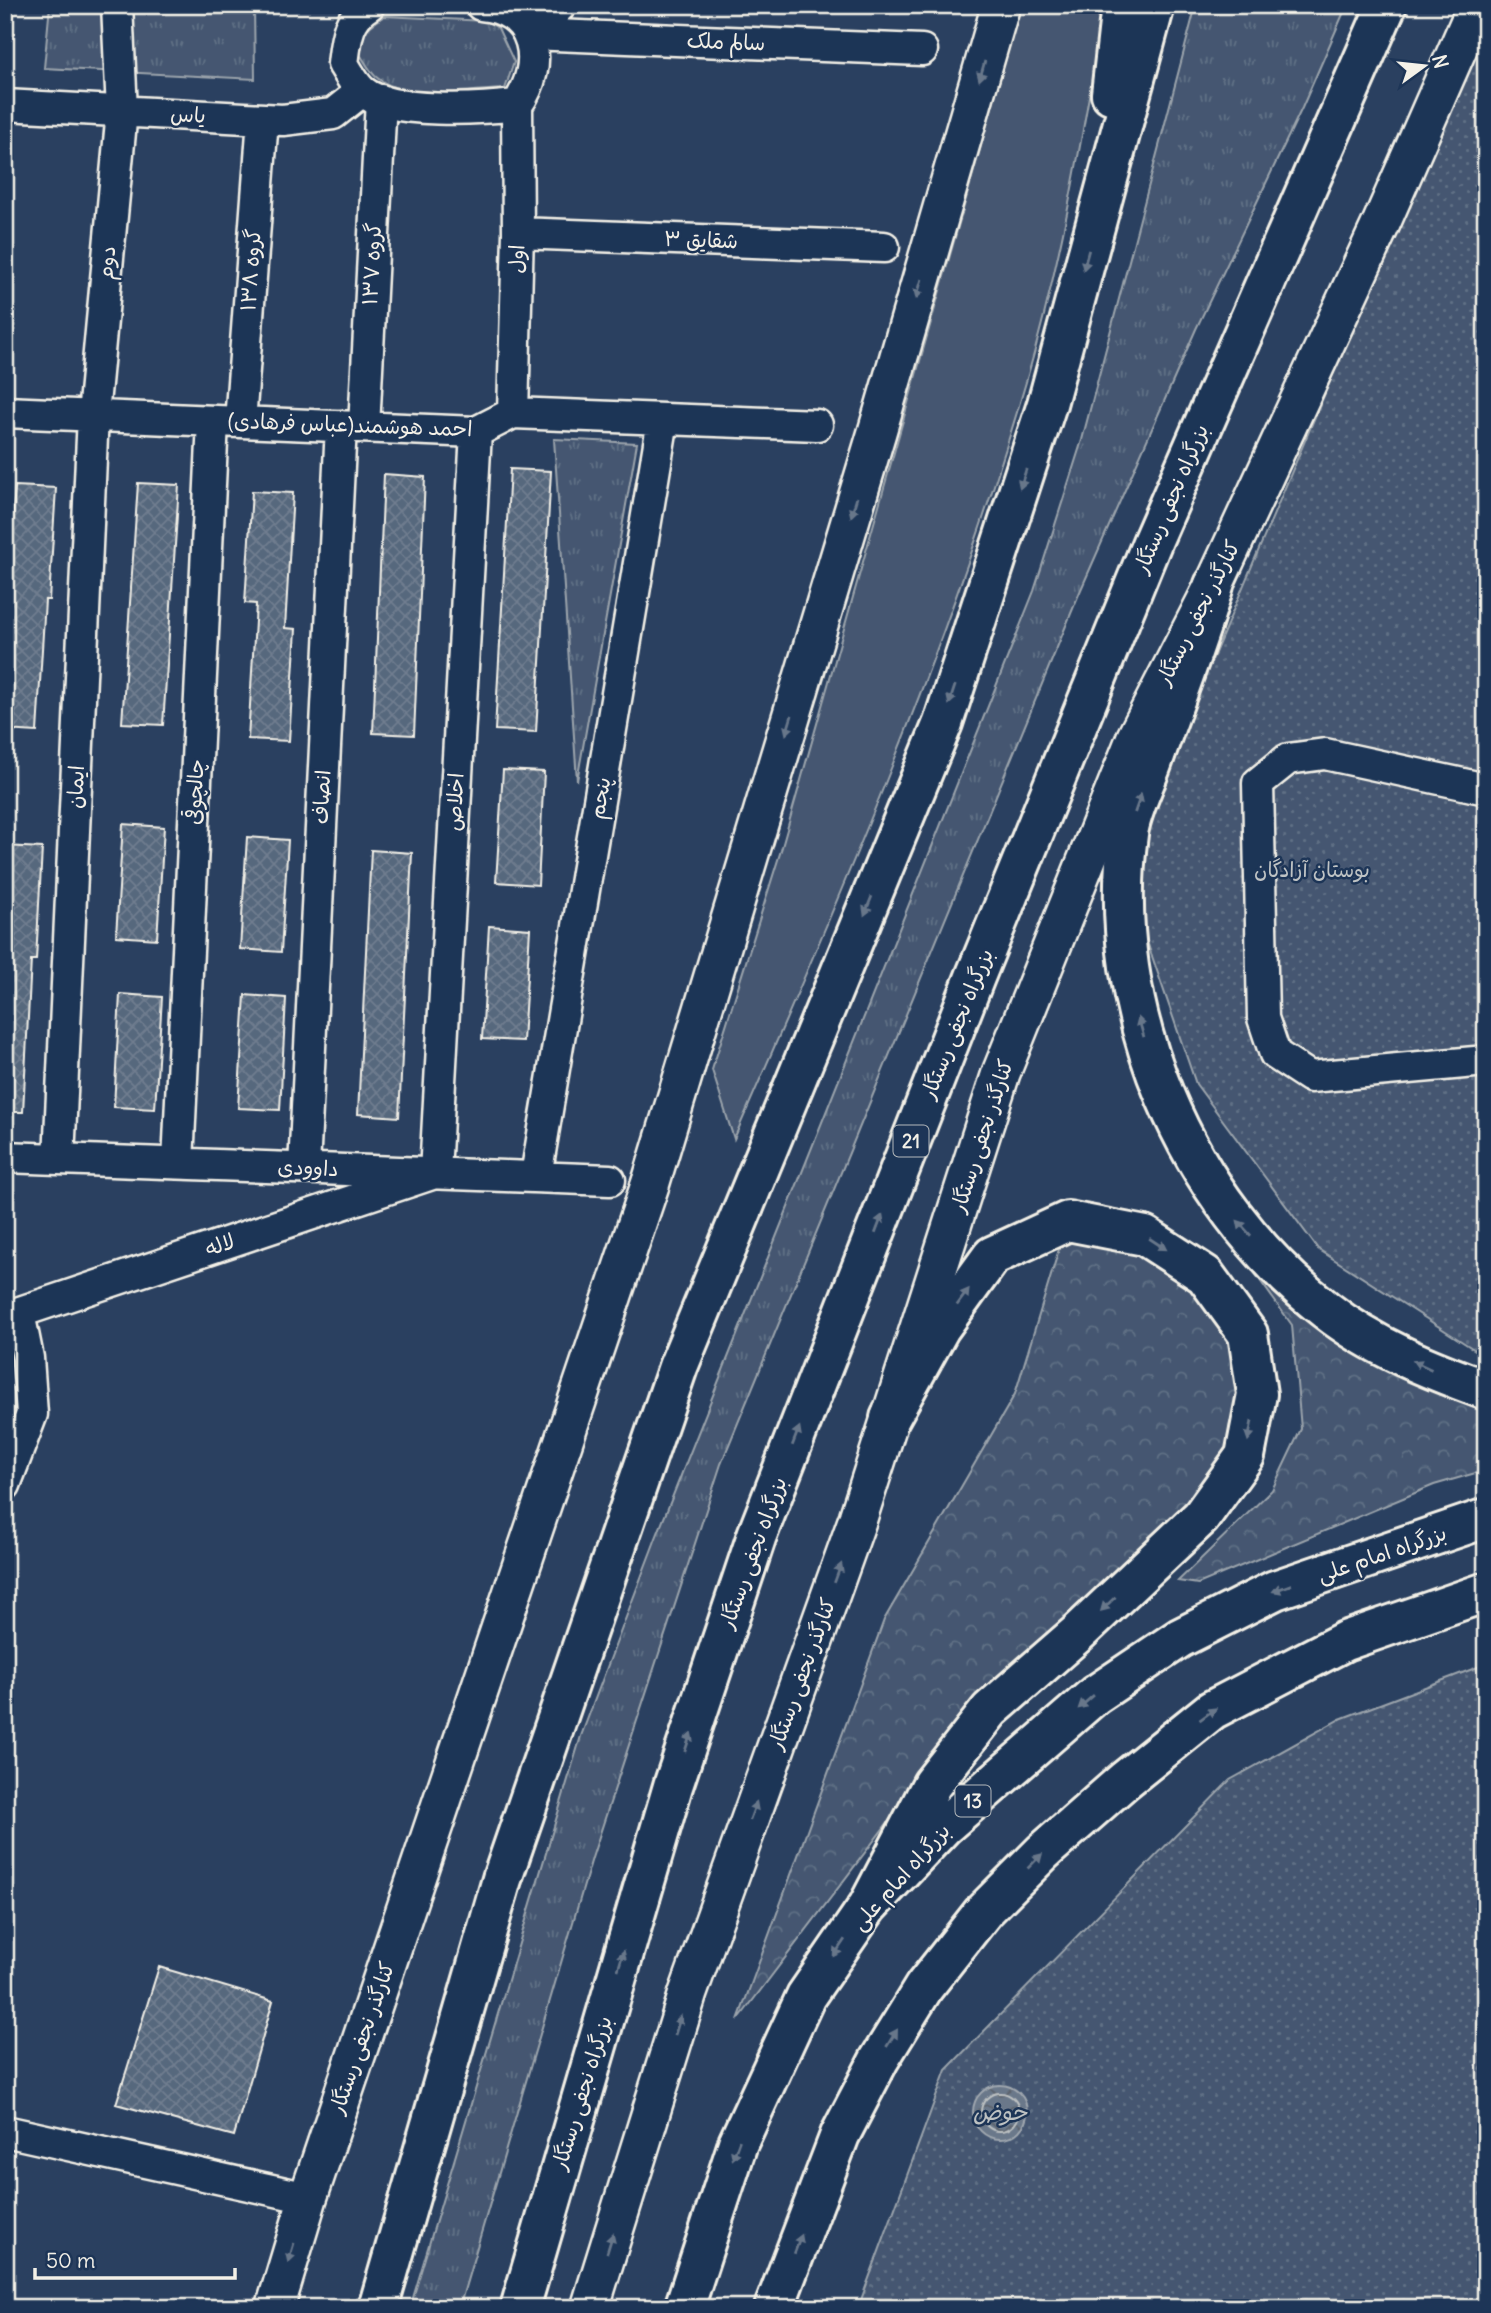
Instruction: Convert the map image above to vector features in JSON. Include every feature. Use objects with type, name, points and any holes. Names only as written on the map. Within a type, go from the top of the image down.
[{"type":"highway","points":[[1097,220],[1121,5]]},
{"type":"highway","points":[[378,2308],[502,1879],[678,1367],[943,723],[1047,404],[1155,5]]},
{"type":"highway","name":"بزرگراه نجفی رستگار","points":[[520,2308],[673,1786],[757,1535],[975,977],[1153,540],[1387,5]]},
{"type":"highway","points":[[1214,585],[1195,651],[1128,832],[1125,920],[1139,1023],[1176,1128],[1231,1214],[1277,1264],[1326,1310],[1383,1347],[1486,1390]]},
{"type":"highway","points":[[868,1906],[932,1784],[990,1710],[1077,1634],[1201,1517],[1245,1456],[1257,1394],[1248,1334],[1205,1275],[1145,1236],[1068,1221],[992,1256],[940,1328],[890,1418]]},
{"type":"highway","name":"بزرگراه امام علی","points":[[684,2308],[738,2143],[806,1996],[868,1906],[943,1827],[1095,1695],[1180,1638],[1275,1590],[1486,1518]]},
{"type":"highway","points":[[774,2308],[839,2136],[879,2060],[924,1987],[984,1912],[1043,1853],[1125,1780],[1212,1710],[1345,1641],[1486,1592]]},
{"type":"main road","name":"کنارگذر نجفی رستگار","points":[[275,2308],[308,2198],[651,1182],[877,432],[1001,5]]},
{"type":"main road","name":"کنارگذر نجفی رستگار","points":[[590,2308],[688,1993],[858,1518],[1001,1073],[1136,737],[1214,585],[1374,238],[1477,5]]},
{"type":"street","name":"دوم","points":[[93,415],[122,111],[117,5]]},
{"type":"street","points":[[369,5],[347,19],[343,64],[371,96],[445,110],[517,105],[530,87],[535,61],[530,34],[498,7],[481,5]]},
{"type":"street","points":[[530,34],[561,5]]},
{"type":"street","name":"سالم ملک","points":[[530,34],[922,50]]},
{"type":"street","name":"یاس","points":[[5,105],[262,119],[333,114],[371,96]]},
{"type":"street","name":"گروه ۱۳۷","points":[[352,427],[371,96]]},
{"type":"street","name":"اول","points":[[513,413],[518,233],[517,105]]},
{"type":"street","name":"گروه ۱۳۸","points":[[226,421],[262,119]]},
{"type":"street","name":"شقایق ۳","points":[[518,233],[884,247]]},
{"type":"street","name":"احمد هوشمند(عباس فرهادی)","points":[[5,411],[476,432],[513,413],[817,425]]},
{"type":"street","name":"ایمان","points":[[59,1159],[93,415]]},
{"type":"street","name":"پنجم","points":[[536,1176],[663,420]]},
{"type":"street","name":"چالچوقی","points":[[178,1163],[226,421]]},
{"type":"street","name":"انصاف","points":[[304,1168],[352,427]]},
{"type":"street","name":"اخلاص","points":[[435,1172],[476,432]]},
{"type":"street","points":[[1486,789],[1325,754],[1288,759],[1258,783],[1263,1018],[1275,1054],[1310,1077],[1486,1061]]},
{"type":"street","name":"داوودی","points":[[5,1157],[610,1180]]},
{"type":"street","name":"لاله","points":[[12,1315],[435,1172]]},
{"type":"street","points":[[5,1485],[32,1414],[28,1358],[12,1315]]},
{"type":"street","points":[[5,2131],[308,2198]]},
{"type":"green space","points":[[50,5],[254,5],[255,79],[44,68]]},
{"type":"green space","points":[[1021,5],[1105,5],[1071,195],[1039,336],[996,479],[929,670],[815,953],[734,1139],[712,1070],[782,847]]},
{"type":"green space","points":[[1196,5],[1347,5],[1302,108],[1196,329],[1079,594],[721,1464],[592,1858],[459,2308],[410,2308],[581,1736],[656,1538],[1034,591],[1082,440]]},
{"type":"green space","name":"بوستان آزادگان","points":[[1486,13],[1486,1357],[1318,1249],[1196,1084],[1143,930],[1135,842]]},
{"type":"green space","points":[[384,16],[486,21],[498,28],[514,62],[505,89],[437,93],[402,89],[387,84],[373,74],[359,53],[364,31]]},
{"type":"green space","points":[[554,439],[637,443],[577,781]]},
{"type":"green space","points":[[1063,1236],[1145,1256],[1206,1292],[1246,1354],[1247,1418],[1182,1513],[989,1689],[738,2020],[884,1620],[1015,1394]]},
{"type":"green space","points":[[1249,1265],[1267,1269],[1486,1403],[1486,1470],[1434,1485],[1198,1584],[1178,1581],[1272,1490],[1301,1429],[1292,1325]]},
{"type":"green space","points":[[1486,1664],[1486,2308],[858,2308],[946,2070],[1230,1780],[1340,1719]]},
{"type":"water","name":"حوض","points":[[1000,2085],[1019,2093],[1027,2112],[1019,2131],[1000,2139],[981,2131],[973,2112],[981,2093]]},
{"type":"building","points":[[510,469],[551,471],[536,732],[495,730]]},
{"type":"building","points":[[384,474],[425,477],[414,735],[373,733]]},
{"type":"building","points":[[138,483],[179,485],[163,725],[122,723]]},
{"type":"building","points":[[15,486],[56,488],[49,600],[45,600],[37,732],[5,730],[5,617]]},
{"type":"building","points":[[252,491],[293,493],[285,628],[296,629],[289,741],[248,739],[256,604],[245,603]]},
{"type":"building","points":[[503,770],[544,772],[538,885],[496,882]]},
{"type":"building","points":[[123,824],[164,827],[157,939],[116,936]]},
{"type":"building","points":[[247,837],[288,840],[281,952],[240,949]]},
{"type":"building","points":[[5,846],[42,848],[36,960],[31,960],[23,1112],[5,1112]]},
{"type":"building","points":[[371,850],[412,853],[399,1117],[358,1114]]},
{"type":"building","points":[[489,926],[530,929],[523,1041],[482,1039]]},
{"type":"building","points":[[120,994],[162,997],[155,1109],[114,1107]]},
{"type":"building","points":[[245,995],[286,998],[280,1110],[238,1108]]},
{"type":"building","points":[[159,1967],[273,2001],[234,2136],[116,2104]]}]
